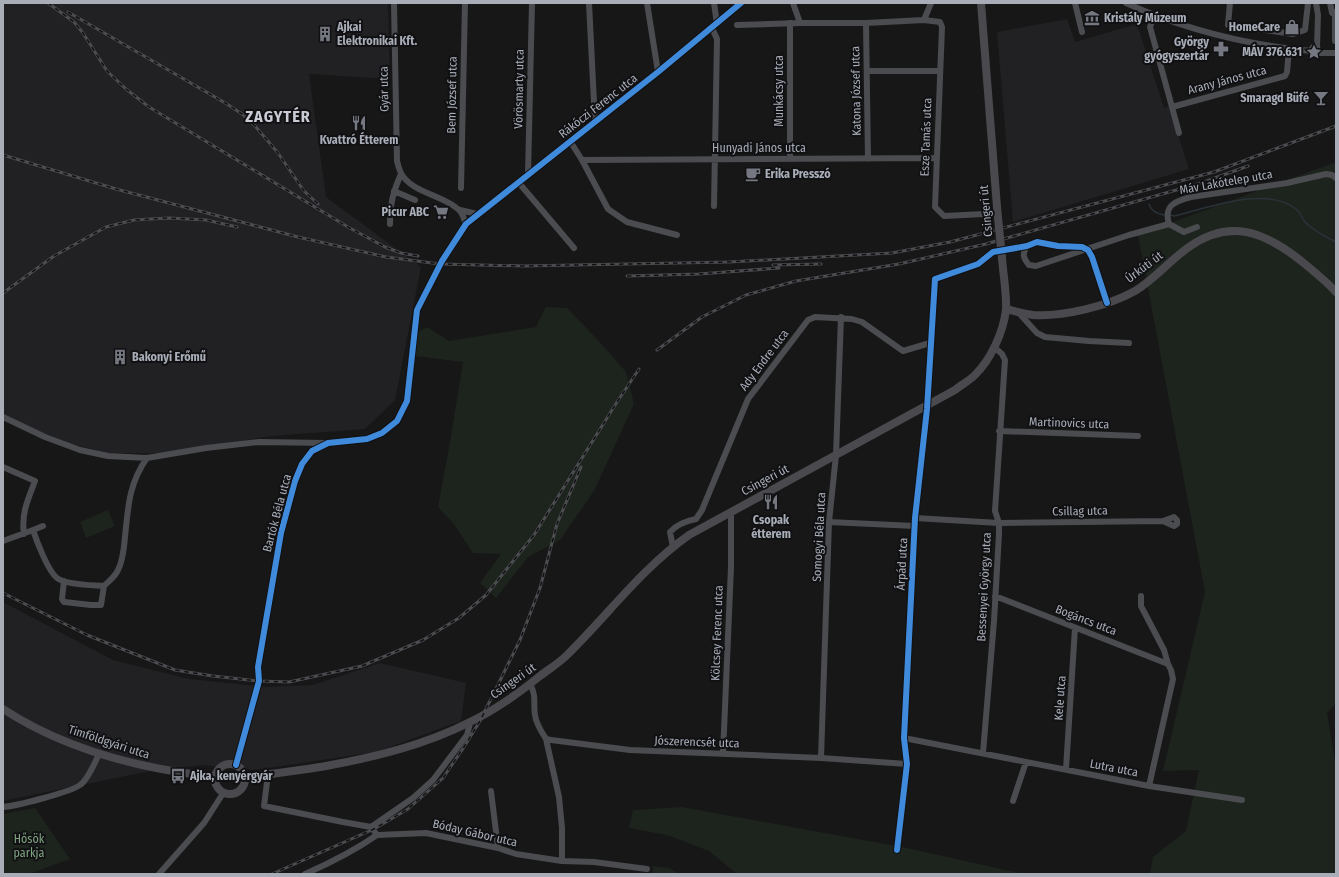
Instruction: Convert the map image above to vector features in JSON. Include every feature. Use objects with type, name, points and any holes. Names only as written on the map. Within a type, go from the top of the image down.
[{"type":"main road","name":"Csingeri út","points":[[245,778],[324,767],[370,757],[416,745],[470,722],[495,708],[530,684],[566,656],[626,590],[673,547],[689,535],[927,406],[955,390],[974,375],[985,362],[994,347],[1006,309],[981,3]]},
{"type":"main road","name":"Úrkúti út","points":[[1006,309],[1032,315],[1050,315],[1083,310],[1108,303],[1136,290],[1198,241],[1218,233],[1240,231],[1258,234],[1274,241],[1328,283],[1336,292]]},
{"type":"main road","name":"Timföldgyári utca","points":[[3,709],[44,732],[99,754],[142,766],[215,777]]},
{"type":"main road","points":[[227,764],[236,765],[242,770],[245,778],[244,785],[239,791],[232,794],[225,793],[221,791],[216,784],[216,772],[227,764]]},
{"type":"street","name":"Gyár utca","points":[[394,3],[396,161],[401,174]]},
{"type":"street","name":"Bem József utca","points":[[461,188],[465,3]]},
{"type":"street","name":"Vörösmarty utca","points":[[528,175],[532,3]]},
{"type":"street","points":[[589,3],[595,122]]},
{"type":"street","points":[[647,3],[658,72]]},
{"type":"street","points":[[714,3],[717,39],[714,206]]},
{"type":"street","name":"Rákóczi Ferenc utca","points":[[466,224],[658,72],[741,3]]},
{"type":"street","points":[[793,3],[800,24]]},
{"type":"street","points":[[737,25],[866,23],[924,20],[931,3]]},
{"type":"street","points":[[1075,3],[1082,32]]},
{"type":"street","points":[[1126,3],[1154,15],[1212,33],[1289,49],[1336,54]]},
{"type":"street","points":[[1226,36],[1230,3]]},
{"type":"street","points":[[1228,25],[1293,34],[1304,30],[1308,3]]},
{"type":"street","points":[[1315,51],[1318,15],[1316,3]]},
{"type":"street","points":[[1330,3],[1334,12],[1335,41]]},
{"type":"street","points":[[1318,15],[1334,12]]},
{"type":"street","points":[[1154,15],[1150,28],[1179,133]]},
{"type":"street","name":"Esze Tamás utca","points":[[924,20],[934,20],[940,22],[942,27],[935,208],[944,216],[984,214]]},
{"type":"street","name":"Munkácsy utca","points":[[790,23],[790,159]]},
{"type":"street","name":"Katona József utca","points":[[866,23],[868,159]]},
{"type":"street","name":"Arany János utca","points":[[1172,107],[1285,76],[1287,72],[1289,49]]},
{"type":"street","points":[[867,71],[940,71]]},
{"type":"street","points":[[570,141],[582,160],[608,209],[627,222],[677,235]]},
{"type":"street","name":"Hunyadi János utca","points":[[582,160],[937,158]]},
{"type":"street","points":[[390,224],[390,205],[401,174],[416,187],[444,200],[460,210],[477,214]]},
{"type":"street","name":"Máv Lakótelep utca","points":[[1169,224],[1167,219],[1168,212],[1174,203],[1180,200],[1191,197],[1287,183],[1326,174],[1332,175],[1336,178]]},
{"type":"street","points":[[519,182],[574,248]]},
{"type":"street","points":[[394,191],[415,200]]},
{"type":"street","points":[[460,210],[466,224]]},
{"type":"street","name":"Bartók Béla utca","points":[[236,765],[259,681],[258,667],[281,533],[288,504],[302,464],[312,451],[328,443],[367,439],[382,433],[397,421],[407,401],[417,310],[442,261],[466,224]]},
{"type":"street","points":[[1108,303],[1092,257],[1088,250],[1082,247],[1058,246],[1037,242],[1026,246],[1023,256],[1029,265],[1036,266],[1088,250],[1129,235],[1169,224],[1184,232],[1197,227]]},
{"type":"street","name":"Árpád utca","points":[[897,850],[907,764],[904,738],[915,518],[927,406],[930,343],[936,279],[978,264],[993,252],[1026,246]]},
{"type":"street","points":[[1018,312],[1037,333],[1045,337],[1089,342],[1129,343]]},
{"type":"street","name":"Ady Endre utca","points":[[673,547],[670,532],[684,522],[696,518],[702,510],[748,399],[759,382],[784,353],[808,320],[815,317],[852,319],[862,322],[902,351],[930,343]]},
{"type":"street","name":"Somogyi Béla utca","points":[[821,758],[829,522],[836,455],[841,318]]},
{"type":"street","name":"Bessenyei György utca","points":[[983,754],[999,534],[999,523],[995,511],[999,431],[1005,360],[1002,354],[994,347]]},
{"type":"street","points":[[3,417],[45,437],[80,450],[108,456],[147,458],[206,448],[259,442],[328,443]]},
{"type":"street","name":"Martinovics utca","points":[[999,431],[1138,436]]},
{"type":"street","points":[[64,581],[62,599],[64,602],[101,605],[104,586],[115,576],[119,569],[124,550],[132,484],[138,470],[147,458]]},
{"type":"street","points":[[3,467],[35,481],[24,509],[24,534]]},
{"type":"street","name":"Kölcsey Ferenc utca","points":[[723,754],[731,567],[731,512]]},
{"type":"street","points":[[915,518],[999,523]]},
{"type":"street","name":"Csillag utca","points":[[999,523],[1162,521]]},
{"type":"street","points":[[829,522],[915,526]]},
{"type":"street","points":[[3,541],[43,526]]},
{"type":"street","points":[[33,530],[41,552],[57,578],[64,581],[85,585],[104,586]]},
{"type":"street","name":"Bogáncs utca","points":[[995,596],[1168,664]]},
{"type":"street","points":[[1141,596],[1141,606],[1164,650],[1173,679],[1148,786]]},
{"type":"street","name":"Kele utca","points":[[1066,769],[1075,628]]},
{"type":"street","points":[[530,684],[535,698],[535,715],[539,728],[546,739],[558,797],[562,828],[562,861]]},
{"type":"street","points":[[371,827],[413,798],[433,780],[467,735],[470,722]]},
{"type":"street","points":[[904,738],[983,754]]},
{"type":"street","name":"Jószerencsét utca","points":[[546,739],[630,750],[821,758],[907,764]]},
{"type":"street","points":[[3,807],[63,792],[79,786],[84,782],[99,754]]},
{"type":"street","name":"Lutra utca","points":[[983,754],[1148,786],[1242,800]]},
{"type":"street","points":[[1013,801],[1026,762]]},
{"type":"street","points":[[268,774],[264,806],[371,827],[377,835],[358,848],[331,863],[305,874]]},
{"type":"street","points":[[491,791],[498,848]]},
{"type":"street","points":[[159,874],[204,822],[222,795],[225,793]]},
{"type":"street","name":"Bóday Gábor utca","points":[[377,835],[426,833],[498,848],[516,854],[562,861],[594,862],[647,870]]},
{"type":"shaded area","points":[[3,3],[388,3],[390,79],[309,74],[326,197],[421,267],[395,400],[365,429],[271,436],[167,453],[106,453],[57,440],[3,415]]},
{"type":"shaded area","points":[[1067,19],[1075,42],[1137,24],[1164,108],[1169,106],[1189,169],[1013,222],[997,32]]},
{"type":"shaded area","points":[[3,602],[113,660],[189,679],[265,687],[313,685],[380,663],[466,683],[461,721],[376,752],[254,770],[201,765],[145,772],[3,801]]},
{"type":"green space","points":[[1336,162],[1336,703],[1327,713],[1336,767],[1336,874],[1150,874],[1153,857],[1186,831],[1199,770],[1163,771],[1205,592],[1138,235]]},
{"type":"green space","points":[[546,307],[567,308],[598,340],[626,372],[634,404],[594,491],[560,540],[528,557],[496,598],[480,583],[501,554],[473,553],[454,524],[438,507],[463,362],[415,356],[418,332],[427,327],[449,341],[536,327]]},
{"type":"green space","points":[[108,510],[115,526],[86,538],[80,522]]},
{"type":"green space","points":[[682,807],[907,848],[1024,874],[737,874],[709,851],[667,835],[629,828],[633,810]]},
{"type":"green space","name":"Hősök parkja","points":[[35,808],[70,859],[29,874],[3,874],[3,814]]},
{"type":"green space","points":[[653,866],[669,868],[679,874],[653,874]]},
{"type":"waterway","points":[[1170,215],[1174,216],[1236,200],[1269,199],[1283,202],[1296,209],[1308,225],[1336,242]]},
{"type":"waterway","points":[[1149,204],[1151,209],[1155,212],[1164,215]]},
{"type":"railway","points":[[48,3],[74,22],[83,33],[107,71],[126,89],[149,107],[348,227],[385,247],[401,253],[418,256]]},
{"type":"railway","points":[[68,12],[242,114],[256,127],[278,153],[304,191],[318,204]]},
{"type":"railway","points":[[3,155],[116,189],[298,237],[386,257],[440,264],[524,266],[729,262],[892,253],[950,242],[1214,172],[1336,126]]},
{"type":"railway","points":[[657,350],[702,317],[746,295],[796,281],[899,264],[986,244],[1201,183],[1248,166]]},
{"type":"railway","points":[[3,293],[54,256],[106,227],[134,220],[169,218],[206,220],[237,227]]},
{"type":"railway","points":[[773,265],[821,264]]},
{"type":"railway","points":[[627,276],[699,274],[779,268]]},
{"type":"railway","points":[[3,593],[87,635],[175,670],[259,681],[289,682],[362,666],[423,640],[459,618],[486,595],[534,535],[639,369]]},
{"type":"railway","points":[[272,874],[374,829],[408,809],[443,778],[480,721],[520,640],[540,588],[557,524],[581,467]]},
{"type":"cycle path","points":[[236,765],[259,681],[258,667],[281,533],[295,481],[302,464],[312,451],[328,443],[367,439],[382,433],[397,421],[407,401],[417,310],[442,261],[466,224],[658,72],[741,3]]},
{"type":"cycle path","points":[[897,850],[907,764],[904,738],[915,518],[927,409],[935,279],[978,264],[993,252],[1027,246],[1037,242],[1058,246],[1082,247],[1088,250],[1092,257],[1107,303]]},
{"type":"place","name":"Kristály Múzeum","points":[[1092,18]]},
{"type":"place","name":"HomeCare","points":[[1292,27]]},
{"type":"place","name":"Ajkai Elektronikai Kft.","points":[[325,34]]},
{"type":"place","name":"György gyógyszertár","points":[[1221,49]]},
{"type":"place","name":"MÁV 376.631","points":[[1314,52]]},
{"type":"place","name":"Smaragd Büfé","points":[[1321,98]]},
{"type":"place","name":"Kvattró Étterem","points":[[359,123]]},
{"type":"place","name":"Erika Presszó","points":[[753,174]]},
{"type":"place","name":"Picur ABC","points":[[441,212]]},
{"type":"place","name":"Bakonyi Erőmű","points":[[120,357]]},
{"type":"place","name":"Csopak étterem","points":[[771,502]]},
{"type":"place","name":"Ajka, kenyérgyár","points":[[178,776]]},
{"type":"district","name":"ZAGYTÉR","points":[[278,116]]}]
